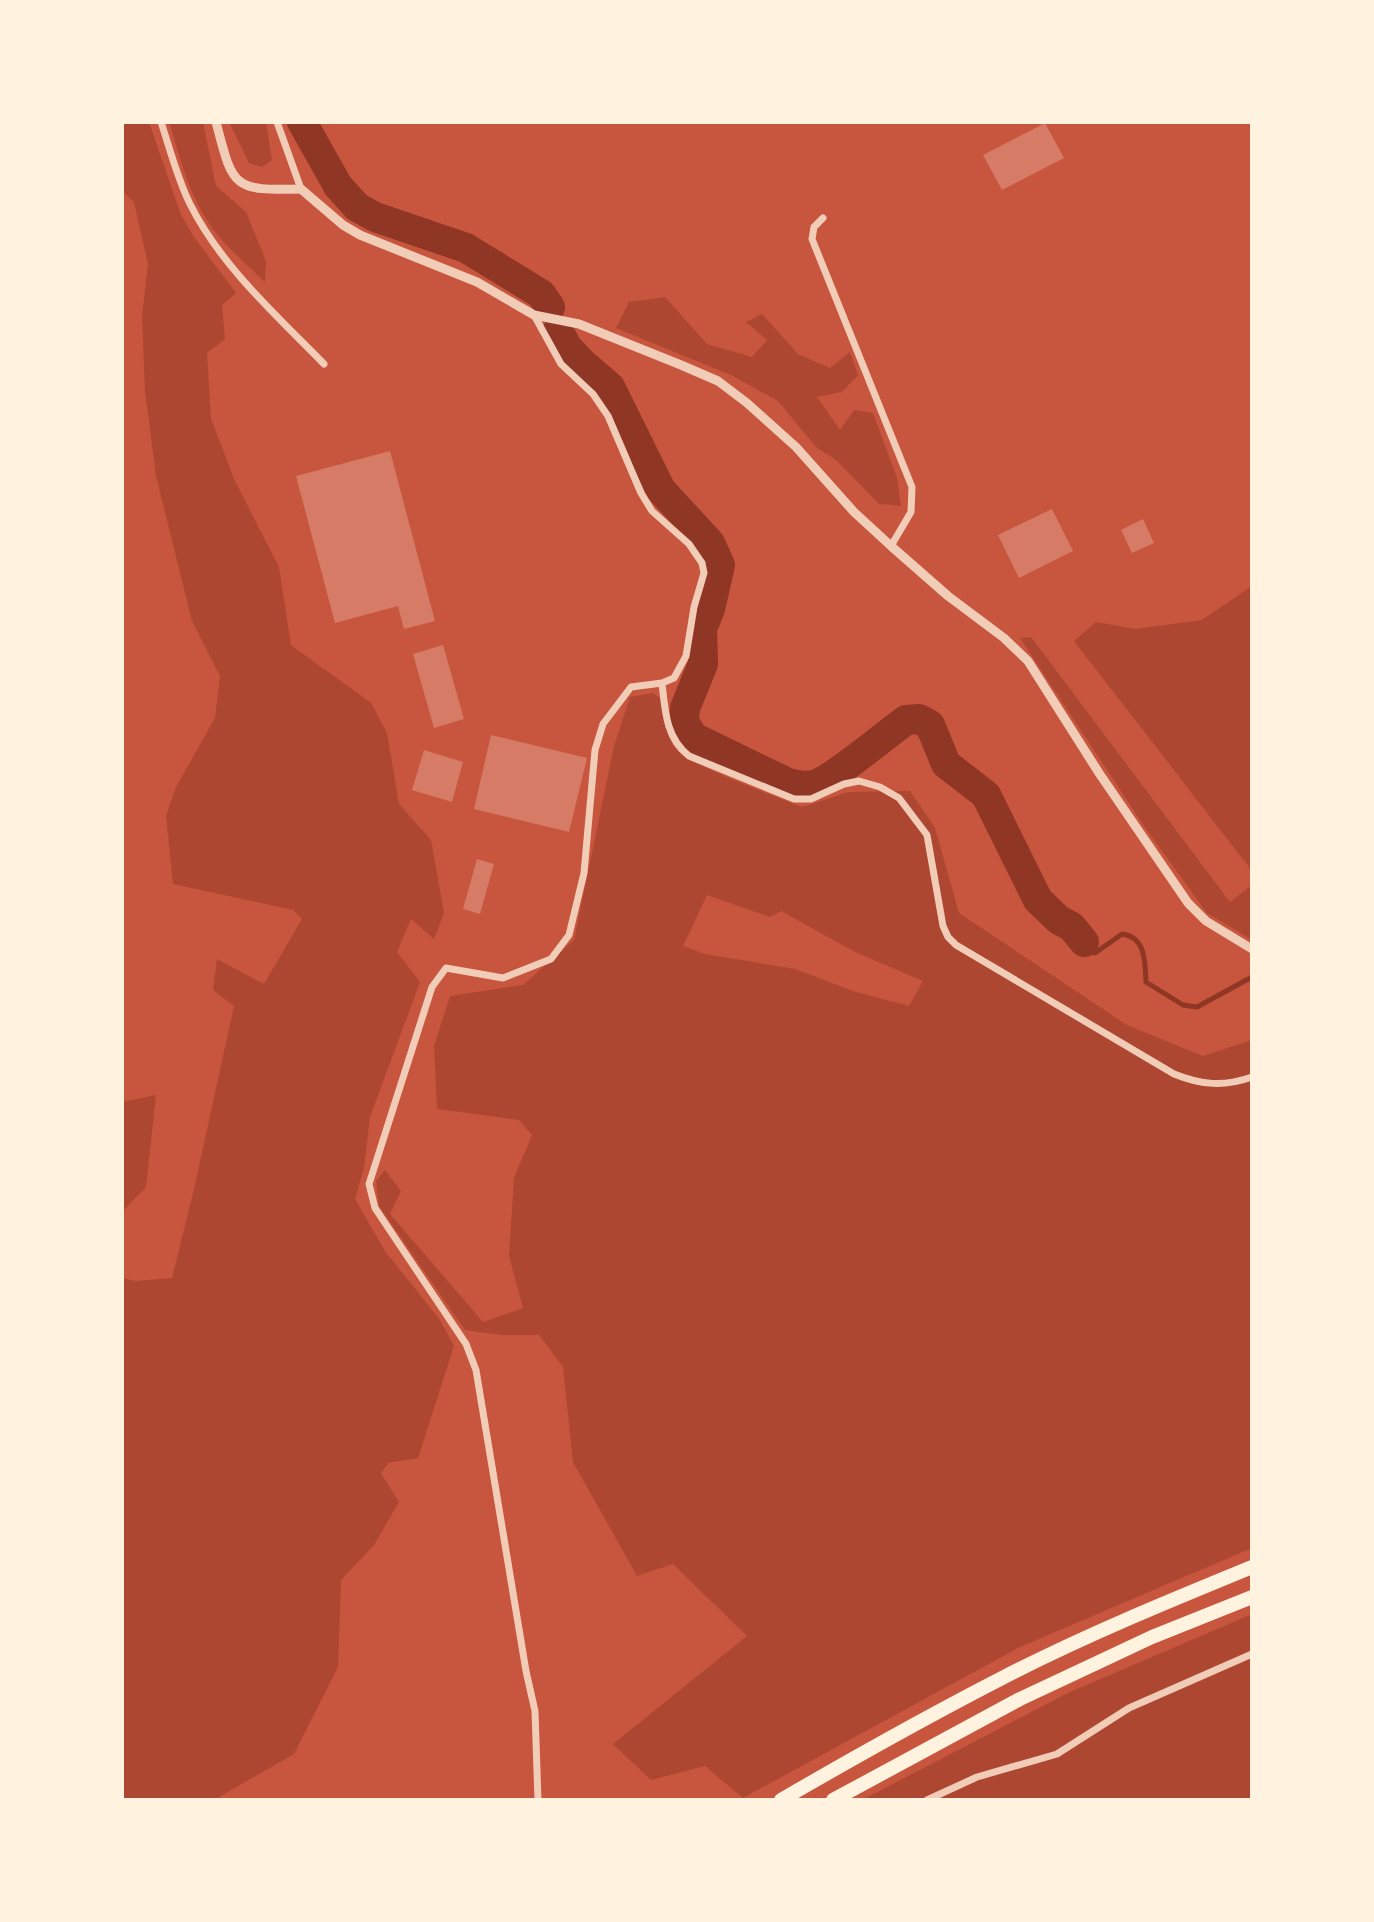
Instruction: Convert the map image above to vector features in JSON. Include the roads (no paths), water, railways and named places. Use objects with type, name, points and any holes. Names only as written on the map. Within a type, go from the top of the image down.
[{"type":"highway","points":[[781,1800],[1007,1675],[1142,1612],[1252,1567]]},
{"type":"highway","points":[[833,1800],[1020,1699],[1152,1637],[1252,1597]]},
{"type":"street","points":[[161,122],[189,202],[212,241],[269,309],[324,364]]},
{"type":"street","points":[[216,122],[228,168],[237,181],[259,190],[301,189]]},
{"type":"street","points":[[277,122],[301,189],[343,225],[360,235],[477,282],[534,315],[579,324],[718,381],[777,428],[854,512],[948,596],[1004,638],[1028,661],[1099,773],[1188,903],[1206,921],[1252,949]]},
{"type":"street","points":[[823,218],[814,227],[812,239],[912,487],[911,512],[891,546]]},
{"type":"street","points":[[534,315],[561,364],[593,394],[608,416],[646,502],[689,544],[702,563],[704,573],[694,607],[686,656],[674,678],[662,683],[631,687],[603,724],[595,750],[584,873],[569,935],[551,959],[503,978],[446,968],[432,987],[369,1184],[375,1208],[466,1344],[476,1370],[535,1711],[538,1800]]},
{"type":"street","points":[[662,683],[670,730],[677,746],[689,756],[794,799],[811,799],[844,784],[859,781],[880,787],[899,798],[927,835],[943,926],[956,945],[1174,1074],[1211,1085],[1252,1077]]},
{"type":"street","points":[[927,1800],[977,1777],[1057,1754],[1129,1708],[1252,1654]]},
{"type":"waterway","points":[[302,122],[338,186],[357,207],[375,217],[466,248],[541,294],[550,307]]},
{"type":"waterway","points":[[558,330],[567,347],[610,387],[661,490],[710,543],[720,565],[702,629],[703,664],[685,708],[684,721],[693,737],[788,783],[810,786],[832,775],[906,720],[919,719],[930,725],[946,764],[986,795],[1038,900],[1059,920],[1072,927],[1084,942]]},
{"type":"waterway","points":[[1084,942],[1088,951],[1095,953],[1122,934],[1130,936],[1143,952],[1146,982],[1183,1005],[1197,1007],[1252,977]]}]
